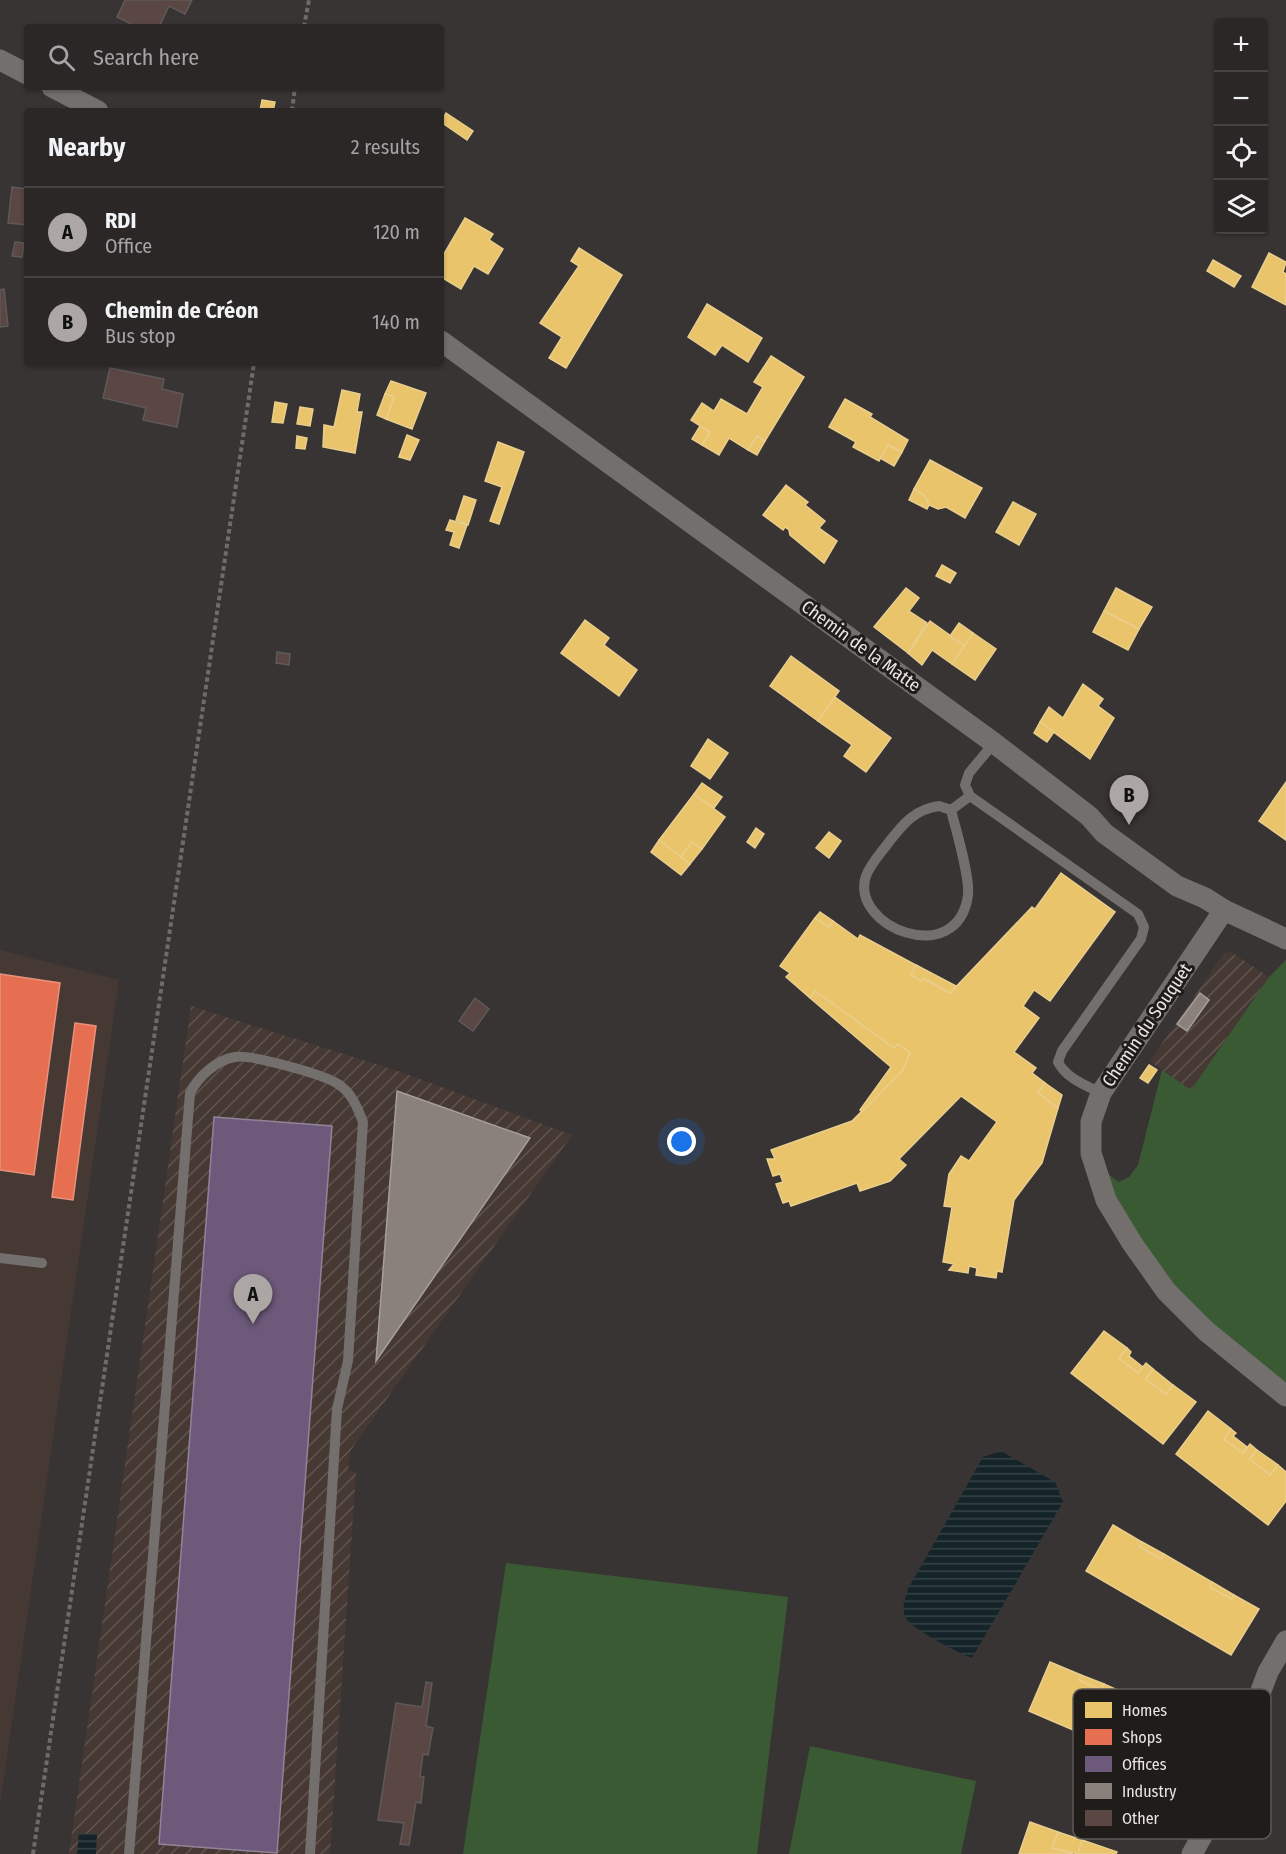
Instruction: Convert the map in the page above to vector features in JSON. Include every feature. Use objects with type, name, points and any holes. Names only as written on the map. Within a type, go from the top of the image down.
[{"type":"street","points":[[0,60],[24,72]]},
{"type":"street","points":[[58,90],[92,108]]},
{"type":"street","name":"Chemin de la Matte","points":[[444,343],[994,744],[1089,816],[1104,833],[1177,886],[1286,939]]},
{"type":"street","name":"Chemin du Souquet","points":[[1224,910],[1101,1093],[1091,1122],[1091,1153],[1106,1200],[1132,1243],[1166,1291],[1206,1331],[1286,1396]]},
{"type":"street","points":[[1262,1689],[1268,1672],[1286,1641]]},
{"type":"street","points":[[1192,1854],[1200,1839]]},
{"type":"lane","points":[[994,744],[969,773],[965,785],[970,796],[1138,915],[1144,927],[1141,939],[1062,1051],[1058,1062],[1062,1070],[1072,1078],[1101,1093]]},
{"type":"lane","points":[[951,810],[970,796]]},
{"type":"lane","points":[[939,806],[951,810],[968,892],[965,907],[947,929],[926,937],[916,937],[891,925],[872,908],[865,891],[866,878],[885,847],[903,824],[916,813],[939,806]]},
{"type":"lane","points":[[129,1854],[190,1094],[197,1080],[214,1066],[236,1057],[282,1064],[338,1083],[354,1100],[363,1122],[348,1360],[338,1409],[310,1854]]},
{"type":"lane","points":[[0,1258],[42,1263]]},
{"type":"path","points":[[305,24],[309,0]]},
{"type":"path","points":[[292,108],[295,90]]},
{"type":"path","points":[[33,1854],[254,366]]},
{"type":"shaded area","points":[[0,950],[119,980],[0,1805]]},
{"type":"shaded area","points":[[1231,952],[1269,977],[1190,1091],[1150,1061],[1224,953]]},
{"type":"shaded area","points":[[191,1006],[398,1071],[572,1135],[351,1450],[348,1470],[356,1472],[330,1854],[69,1854]]},
{"type":"shaded area","points":[[1001,1451],[1055,1482],[1063,1502],[972,1658],[937,1641],[911,1624],[905,1616],[904,1604],[908,1589],[983,1457]]},
{"type":"shaded area","points":[[79,1833],[97,1834],[96,1854],[77,1854]]},
{"type":"green space","points":[[1286,960],[1286,1385],[1197,1314],[1155,1270],[1098,1165],[1118,1182],[1129,1177],[1138,1165],[1162,1070],[1191,1090],[1269,977]]},
{"type":"green space","points":[[506,1563],[788,1597],[757,1854],[463,1854]]},
{"type":"green space","points":[[810,1746],[976,1781],[961,1854],[789,1854]]},
{"type":"building: Homes","points":[[262,100],[275,102],[274,108],[261,108]]},
{"type":"building: Homes","points":[[446,113],[473,131],[467,140],[444,124]]},
{"type":"building: Homes","points":[[465,218],[493,234],[489,240],[503,249],[488,274],[474,266],[461,289],[444,279],[444,254]]},
{"type":"building: Homes","points":[[579,248],[622,275],[566,368],[549,358],[562,337],[540,323],[579,266],[571,261]]},
{"type":"building: Homes","points":[[1269,253],[1286,262],[1283,272],[1286,274],[1286,305],[1252,287]]},
{"type":"building: Homes","points":[[1213,260],[1241,276],[1234,287],[1207,271]]},
{"type":"building: Homes","points":[[707,304],[762,338],[748,362],[722,345],[715,355],[688,337]]},
{"type":"building: Homes","points":[[771,356],[804,377],[765,441],[757,436],[748,450],[729,438],[719,455],[702,445],[710,432],[691,420],[702,403],[714,411],[721,399],[747,414],[763,387],[754,382]]},
{"type":"building: Homes","points":[[391,381],[426,393],[412,429],[386,419],[394,397],[385,394]]},
{"type":"building: Homes","points":[[342,390],[360,394],[357,412],[362,412],[355,453],[323,447],[324,425],[334,427]]},
{"type":"building: Homes","points":[[385,394],[394,397],[386,419],[377,415]]},
{"type":"building: Homes","points":[[845,399],[872,414],[870,417],[908,440],[902,452],[888,445],[879,461],[853,447],[856,442],[829,427]]},
{"type":"building: Homes","points":[[275,402],[287,404],[283,423],[272,422]]},
{"type":"building: Homes","points":[[300,407],[313,409],[310,426],[297,424]]},
{"type":"building: Homes","points":[[700,426],[710,432],[702,445],[692,439]]},
{"type":"building: Homes","points":[[407,435],[419,440],[410,460],[399,457]]},
{"type":"building: Homes","points":[[297,436],[307,438],[305,449],[296,448]]},
{"type":"building: Homes","points":[[757,436],[765,441],[757,455],[748,450]]},
{"type":"building: Homes","points":[[498,442],[524,452],[499,524],[490,521],[502,487],[485,481]]},
{"type":"building: Homes","points":[[888,445],[902,452],[894,466],[880,458]]},
{"type":"building: Homes","points":[[930,460],[982,488],[965,518],[946,507],[938,509],[929,505],[925,496],[914,489]]},
{"type":"building: Homes","points":[[786,485],[808,502],[805,505],[825,521],[819,528],[837,541],[824,563],[790,535],[789,530],[785,527],[783,530],[763,515]]},
{"type":"building: Homes","points":[[914,489],[925,496],[929,505],[927,509],[909,500]]},
{"type":"building: Homes","points":[[464,496],[476,500],[468,525],[456,520]]},
{"type":"building: Homes","points":[[1013,502],[1036,514],[1019,545],[996,532]]},
{"type":"building: Homes","points":[[450,520],[467,525],[459,548],[450,545],[454,532],[446,530]]},
{"type":"building: Homes","points":[[942,565],[956,573],[950,583],[936,576]]},
{"type":"building: Homes","points":[[906,588],[919,598],[909,611],[927,623],[908,653],[874,627]]},
{"type":"building: Homes","points":[[1116,588],[1152,607],[1139,629],[1104,611]]},
{"type":"building: Homes","points":[[1104,611],[1139,629],[1128,650],[1093,632]]},
{"type":"building: Homes","points":[[585,620],[609,638],[604,645],[637,670],[619,696],[561,653]]},
{"type":"building: Homes","points":[[930,621],[965,646],[952,664],[932,650],[922,665],[908,653]]},
{"type":"building: Homes","points":[[959,623],[973,633],[965,646],[950,636]]},
{"type":"building: Homes","points":[[973,633],[996,649],[975,680],[952,664]]},
{"type":"building: Homes","points":[[791,656],[839,691],[818,721],[770,686]]},
{"type":"building: Homes","points":[[1083,684],[1103,699],[1098,706],[1114,718],[1090,759],[1040,722],[1049,707],[1063,718]]},
{"type":"building: Homes","points":[[835,697],[891,738],[866,772],[844,756],[852,745],[818,721]]},
{"type":"building: Homes","points":[[1040,722],[1054,732],[1047,742],[1034,733]]},
{"type":"building: Homes","points":[[708,739],[728,753],[710,779],[691,766]]},
{"type":"building: Homes","points":[[1286,782],[1286,840],[1259,821]]},
{"type":"building: Homes","points":[[702,783],[722,797],[714,808],[694,794]]},
{"type":"building: Homes","points":[[694,794],[725,817],[702,849],[692,842],[681,857],[659,840]]},
{"type":"building: Homes","points":[[756,828],[764,834],[755,848],[747,842]]},
{"type":"building: Homes","points":[[829,832],[841,841],[829,858],[816,848]]},
{"type":"building: Homes","points":[[659,840],[690,864],[681,875],[651,852]]},
{"type":"building: Homes","points":[[692,842],[702,849],[690,864],[681,857]]},
{"type":"building: Homes","points":[[1061,873],[1115,912],[1050,1001],[1034,990],[1023,1006],[1039,1018],[1014,1052],[1036,1068],[1032,1073],[1045,1083],[1038,1093],[1058,1108],[1042,1163],[1014,1200],[1002,1272],[997,1271],[996,1278],[976,1275],[977,1268],[969,1266],[968,1273],[949,1270],[954,1264],[943,1262],[952,1207],[944,1206],[949,1174],[961,1156],[969,1161],[997,1122],[961,1096],[899,1159],[906,1165],[890,1181],[860,1191],[857,1183],[791,1206],[789,1201],[783,1203],[776,1184],[783,1182],[780,1174],[773,1176],[767,1159],[775,1159],[771,1150],[852,1121],[902,1071],[910,1053],[898,1044],[894,1048],[815,991],[810,998],[786,977],[790,973],[780,966],[815,918],[829,927],[833,921],[858,939],[860,935],[916,965],[911,975],[921,981],[923,978],[950,993],[1032,907],[1035,909]]},
{"type":"building: Homes","points":[[820,912],[833,921],[829,927],[815,918]]},
{"type":"building: Homes","points":[[916,965],[956,986],[950,993],[923,978],[921,981],[911,975]]},
{"type":"building: Homes","points":[[815,991],[894,1048],[898,1044],[910,1053],[902,1071],[862,1112],[860,1110],[891,1067],[810,998]]},
{"type":"building: Homes","points":[[1149,1065],[1157,1070],[1148,1083],[1140,1078]]},
{"type":"building: Homes","points":[[1045,1083],[1062,1095],[1058,1108],[1038,1093]]},
{"type":"building: Homes","points":[[1104,1331],[1127,1348],[1119,1358],[1138,1373],[1146,1363],[1153,1369],[1146,1379],[1166,1394],[1173,1385],[1196,1402],[1163,1444],[1071,1373]]},
{"type":"building: Homes","points":[[1127,1348],[1131,1352],[1129,1356],[1143,1367],[1138,1373],[1119,1358]]},
{"type":"building: Homes","points":[[1153,1369],[1173,1385],[1166,1394],[1146,1379]]},
{"type":"building: Homes","points":[[1208,1411],[1231,1429],[1224,1439],[1243,1453],[1250,1444],[1257,1450],[1250,1459],[1270,1475],[1278,1465],[1286,1472],[1286,1501],[1268,1525],[1176,1454]]},
{"type":"building: Homes","points":[[1231,1429],[1236,1433],[1233,1436],[1247,1447],[1243,1453],[1224,1439]]},
{"type":"building: Homes","points":[[1257,1450],[1278,1465],[1270,1475],[1250,1459]]},
{"type":"building: Homes","points":[[1113,1525],[1142,1542],[1140,1547],[1161,1559],[1164,1554],[1212,1582],[1210,1587],[1231,1599],[1234,1595],[1259,1609],[1231,1655],[1086,1571]]},
{"type":"building: Homes","points":[[1142,1542],[1164,1554],[1161,1559],[1140,1547]]},
{"type":"building: Homes","points":[[1212,1582],[1234,1595],[1231,1599],[1210,1587]]},
{"type":"building: Homes","points":[[1050,1662],[1081,1675],[1079,1680],[1099,1689],[1073,1689],[1073,1730],[1029,1711]]},
{"type":"building: Homes","points":[[1081,1675],[1104,1684],[1102,1689],[1099,1689],[1079,1680]]},
{"type":"building: Homes","points":[[1104,1684],[1115,1689],[1102,1689]]},
{"type":"building: Homes","points":[[1030,1822],[1058,1832],[1052,1848],[1073,1854],[1019,1854]]},
{"type":"building: Homes","points":[[1058,1832],[1073,1837],[1073,1839],[1082,1840],[1078,1854],[1052,1848]]},
{"type":"building: Homes","points":[[1082,1840],[1117,1852],[1116,1854],[1078,1854]]},
{"type":"building: Shops","points":[[0,974],[60,983],[34,1175],[0,1170]]},
{"type":"building: Shops","points":[[75,1023],[96,1026],[73,1200],[52,1197]]},
{"type":"building: Offices","points":[[214,1117],[332,1126],[277,1853],[159,1844]]},
{"type":"building: Industry","points":[[1200,993],[1209,1000],[1187,1031],[1177,1024]]},
{"type":"building: Industry","points":[[397,1091],[530,1138],[376,1361]]},
{"type":"building: Other","points":[[125,0],[192,0],[185,14],[169,6],[160,24],[131,24],[117,17]]},
{"type":"building: Other","points":[[12,187],[24,189],[24,225],[8,223]]},
{"type":"building: Other","points":[[15,242],[24,243],[22,257],[12,256]]},
{"type":"building: Other","points":[[4,289],[8,326],[0,327],[0,290]]},
{"type":"building: Other","points":[[110,368],[164,379],[162,389],[183,394],[177,427],[143,420],[146,408],[103,398]]},
{"type":"building: Other","points":[[277,652],[290,654],[289,665],[276,663]]},
{"type":"building: Other","points":[[475,998],[489,1009],[473,1031],[459,1021]]},
{"type":"building: Other","points":[[426,1682],[432,1683],[426,1726],[433,1728],[428,1755],[423,1754],[420,1776],[424,1777],[421,1803],[416,1802],[409,1845],[400,1844],[404,1823],[378,1820],[396,1703],[422,1707]]},
{"type":"place","name":"Chemin de Créon","points":[[1129,825]]},
{"type":"place","name":"RDI","points":[[253,1324]]}]
